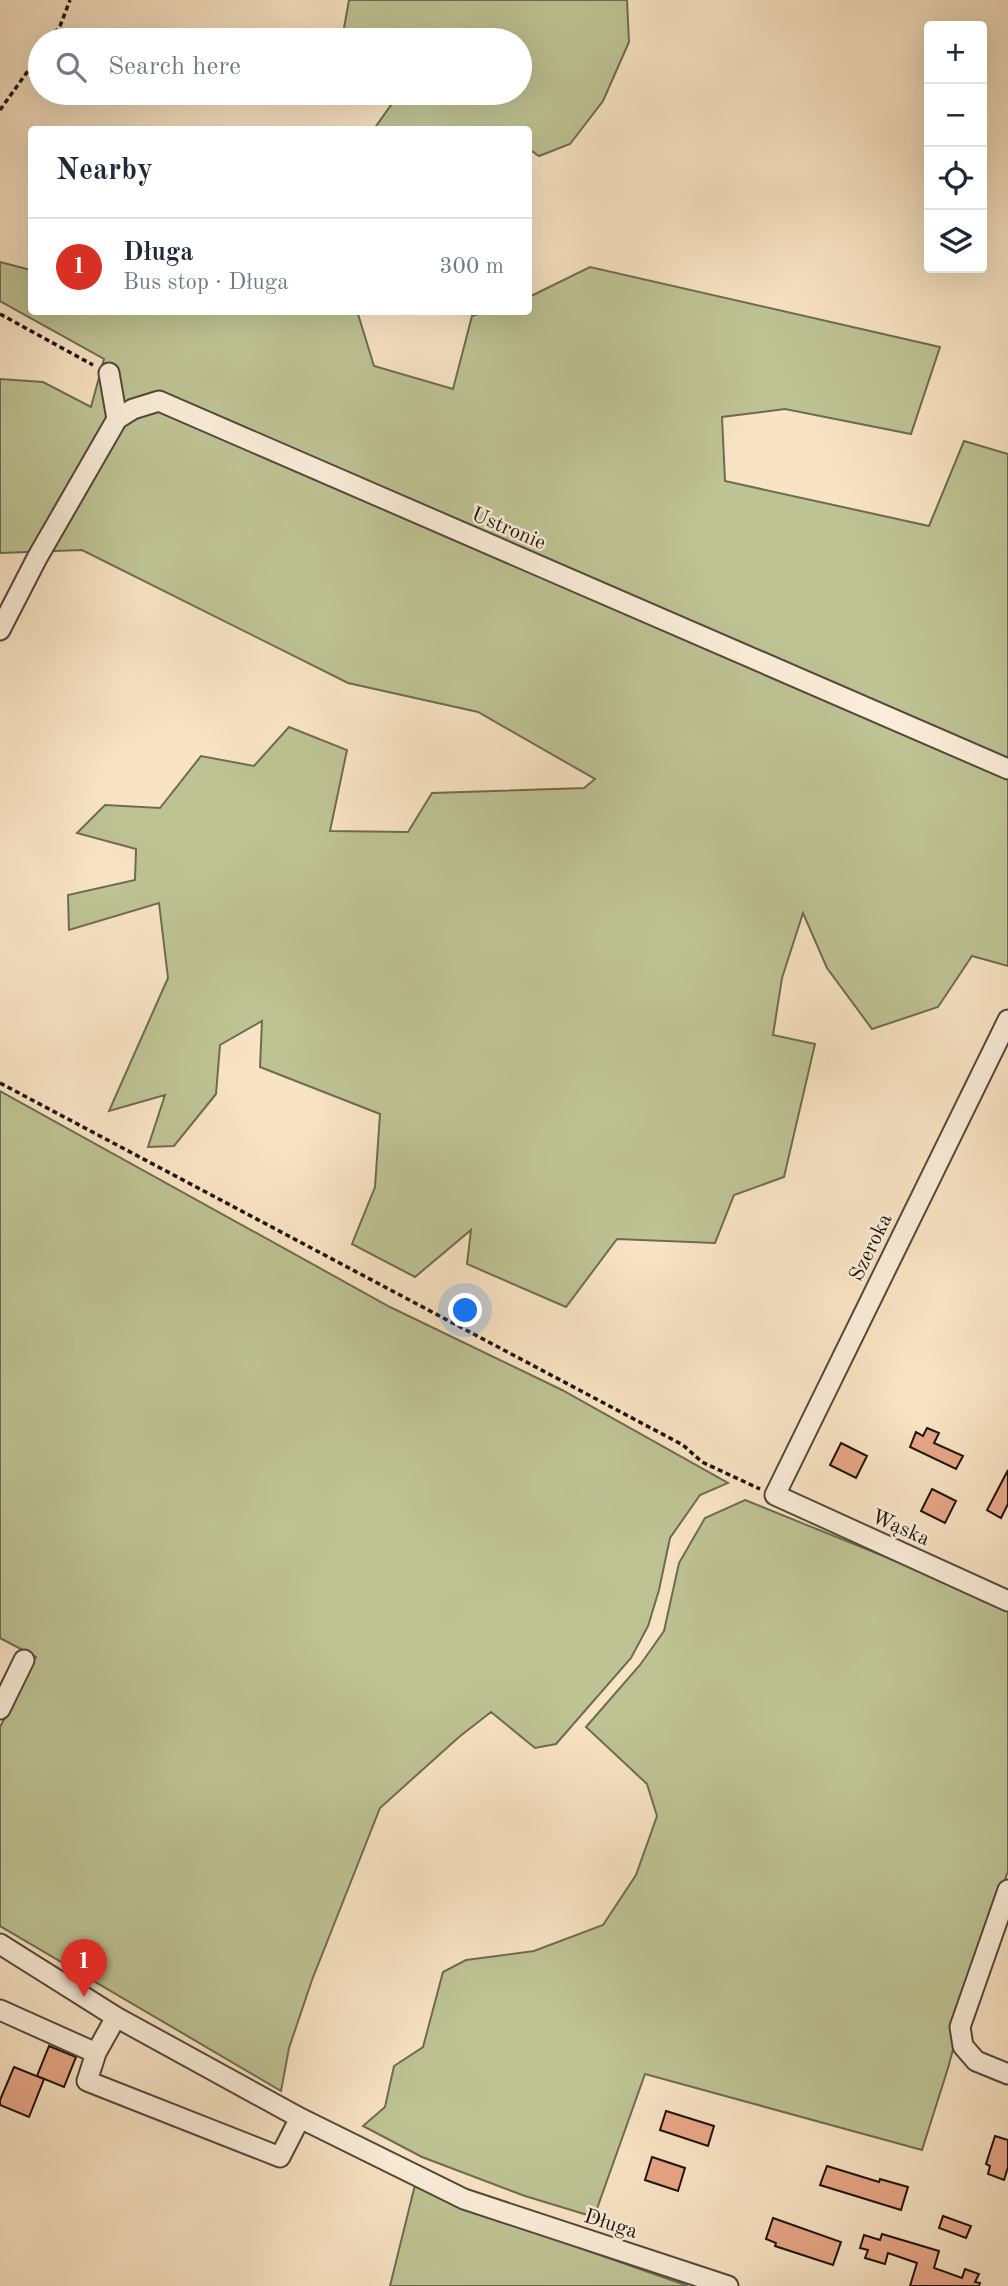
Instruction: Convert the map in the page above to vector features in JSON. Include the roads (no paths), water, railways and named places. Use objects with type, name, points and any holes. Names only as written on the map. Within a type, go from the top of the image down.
[{"type":"street","points":[[0,630],[37,558],[117,419],[109,373]]},
{"type":"street","name":"Ustronie","points":[[117,419],[133,409],[159,401],[1008,769]]},
{"type":"street","name":"Szeroka","points":[[775,1495],[1008,1020]]},
{"type":"street","name":"Wąska","points":[[775,1495],[1008,1601]]},
{"type":"street","points":[[0,1709],[24,1660]]},
{"type":"street","points":[[1008,1890],[960,2027],[963,2046],[976,2061],[1008,2074]]},
{"type":"street","name":"Długa","points":[[0,1944],[116,2017],[300,2118],[464,2199],[726,2286]]},
{"type":"street","points":[[0,2010],[96,2053]]},
{"type":"street","points":[[116,2017],[96,2053],[87,2081],[280,2157],[300,2118]]},
{"type":"place","name":"Długa","points":[[84,1997]]}]
